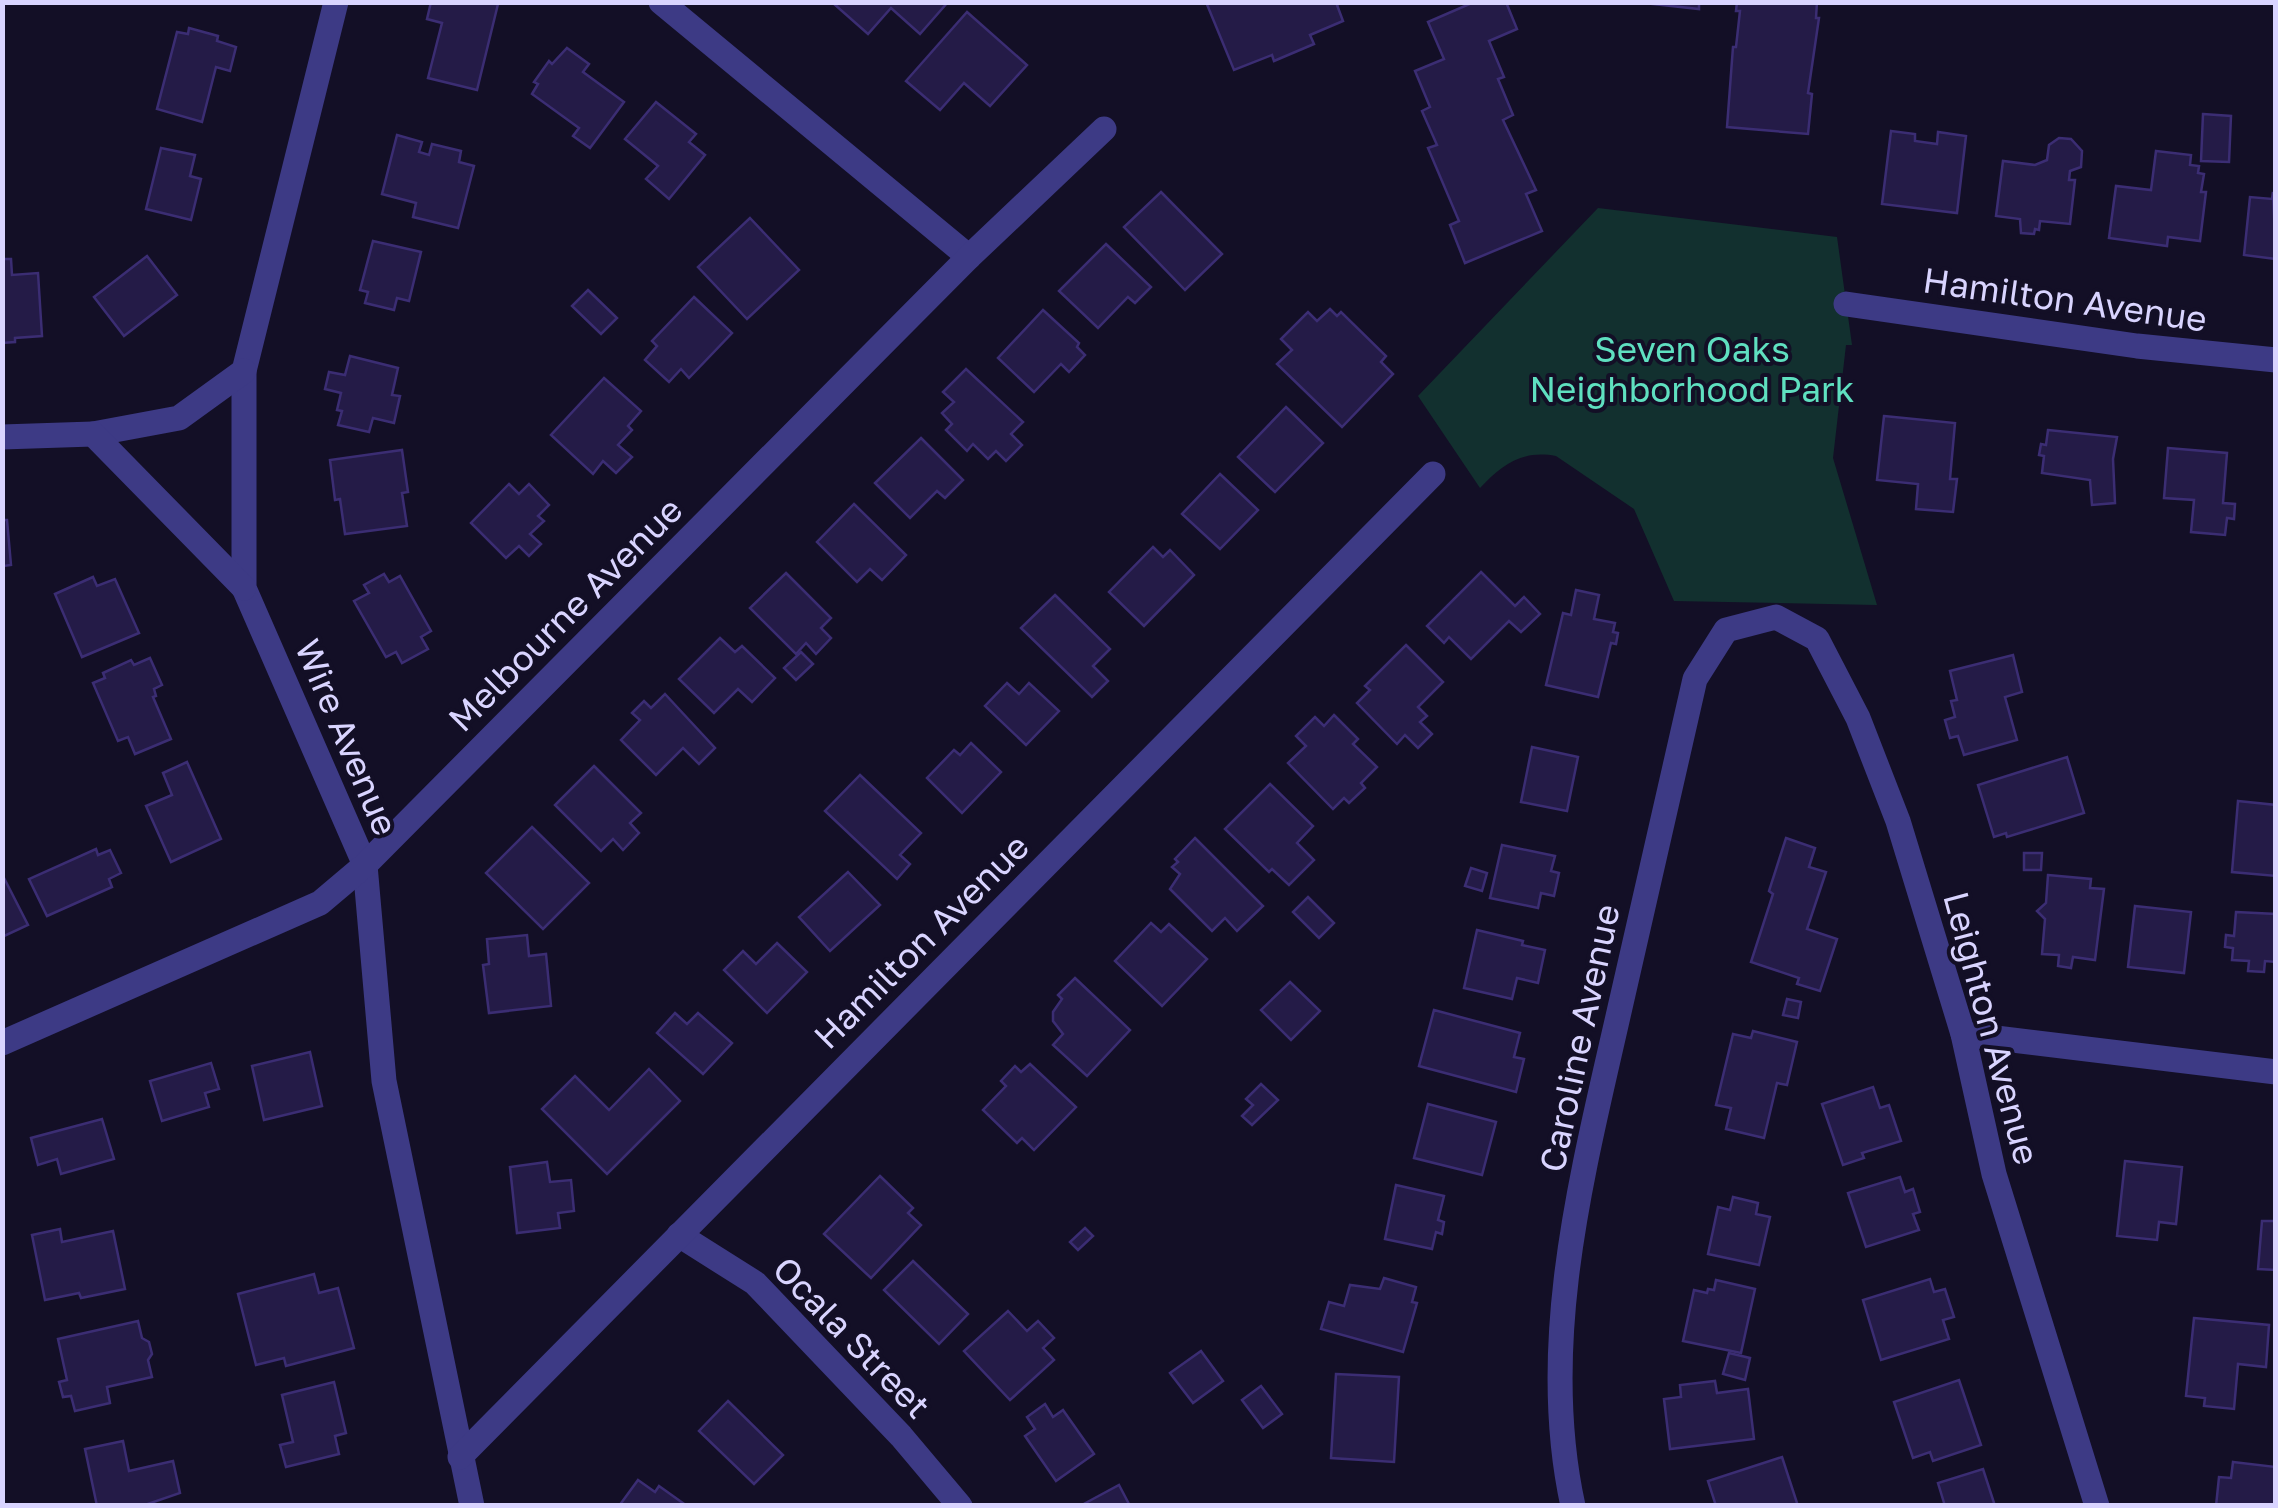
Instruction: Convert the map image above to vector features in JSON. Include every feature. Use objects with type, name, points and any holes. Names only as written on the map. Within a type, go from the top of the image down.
[{"type":"street","name":"Wire Avenue","points":[[336,2],[244,371],[244,588],[365,866],[384,1081],[472,1506]]},
{"type":"street","points":[[660,2],[969,257]]},
{"type":"street","name":"Melbourne Avenue","points":[[2,1043],[320,903],[365,866],[969,257],[1104,129]]},
{"type":"street","name":"Hamilton Avenue","points":[[1846,304],[2138,346],[2276,360]]},
{"type":"street","points":[[2,437],[93,434],[179,418],[244,371]]},
{"type":"street","points":[[93,434],[244,588]]},
{"type":"street","name":"Hamilton Avenue","points":[[460,1457],[1433,474]]},
{"type":"street","name":"Leighton Avenue","points":[[1758,621],[1776,616],[1817,639],[1858,718],[1898,821],[1963,1034],[1994,1174],[2097,1506]]},
{"type":"street","name":"Caroline Avenue","points":[[1573,1506],[1564,1467],[1560,1311],[1596,1115],[1696,679],[1726,630],[1758,621]]},
{"type":"street","points":[[1963,1034],[2276,1072]]},
{"type":"street","name":"Ocala Street","points":[[679,1236],[754,1283],[901,1436],[960,1506]]},
{"type":"green space","name":"Seven Oaks Neighborhood Park","points":[[1598,208],[1837,237],[1852,345],[1846,345],[1833,458],[1877,605],[1674,601],[1634,509],[1556,456],[1523,457],[1497,472],[1480,488],[1418,396]]},
{"type":"building","points":[[431,2],[498,4],[477,90],[428,78],[442,23],[427,19]]},
{"type":"building","points":[[948,2],[920,34],[891,8],[868,34],[834,4]]},
{"type":"building","points":[[1206,2],[1342,2],[1337,5],[1343,21],[1310,35],[1314,44],[1274,61],[1272,55],[1234,70]]},
{"type":"building","points":[[1474,2],[1506,2],[1517,29],[1489,41],[1504,77],[1498,79],[1513,115],[1503,120],[1536,190],[1526,194],[1542,231],[1465,263],[1450,225],[1459,221],[1428,148],[1437,145],[1422,111],[1430,107],[1415,71],[1444,59],[1428,22]]},
{"type":"building","points":[[1635,2],[1699,2],[1699,9]]},
{"type":"building","points":[[1737,2],[1817,2],[1819,18],[1808,93],[1812,94],[1808,134],[1727,127],[1740,11],[1736,11]]},
{"type":"building","points":[[967,12],[1027,65],[990,106],[964,83],[940,110],[906,81]]},
{"type":"building","points":[[189,28],[218,36],[217,41],[236,47],[230,71],[216,67],[202,122],[157,109],[177,32],[188,34]]},
{"type":"building","points":[[567,48],[589,64],[583,72],[624,102],[590,148],[573,136],[579,128],[532,94],[538,84],[534,82],[549,61],[552,64]]},
{"type":"building","points":[[656,102],[696,134],[689,142],[705,155],[669,199],[646,179],[658,166],[625,139]]},
{"type":"building","points":[[2203,114],[2231,116],[2229,162],[2201,161]]},
{"type":"building","points":[[1891,131],[1915,134],[1915,141],[1937,144],[1938,132],[1966,136],[1957,213],[1882,204]]},
{"type":"building","points":[[397,135],[422,142],[419,152],[429,155],[432,144],[461,151],[459,162],[474,166],[458,228],[413,217],[416,203],[382,194]]},
{"type":"building","points":[[2059,138],[2071,139],[2082,151],[2081,167],[2070,171],[2069,180],[2075,180],[2070,224],[2040,221],[2034,234],[2021,233],[2020,219],[1996,216],[2003,161],[2035,165],[2047,160],[2049,145]]},
{"type":"building","points":[[161,148],[195,155],[190,176],[201,179],[191,220],[146,209]]},
{"type":"building","points":[[2156,151],[2191,155],[2190,165],[2199,166],[2198,173],[2204,174],[2201,192],[2206,192],[2200,241],[2168,237],[2167,246],[2109,238],[2116,186],[2151,190]]},
{"type":"building","points":[[1161,192],[1222,254],[1185,290],[1124,227]]},
{"type":"building","points":[[2273,192],[2276,259],[2244,255],[2250,197],[2272,199]]},
{"type":"building","points":[[750,218],[799,270],[747,319],[698,267]]},
{"type":"building","points":[[373,241],[421,252],[409,301],[397,298],[394,310],[365,303],[368,292],[360,290]]},
{"type":"building","points":[[1106,244],[1151,287],[1135,303],[1128,297],[1098,328],[1059,291]]},
{"type":"building","points":[[147,256],[177,295],[124,336],[94,297]]},
{"type":"building","points":[[2,259],[11,259],[12,275],[38,273],[42,336],[2,343]]},
{"type":"building","points":[[588,290],[617,318],[601,334],[572,306]]},
{"type":"building","points":[[694,297],[732,333],[689,378],[681,369],[669,382],[645,360],[657,346],[652,341]]},
{"type":"building","points":[[1330,309],[1337,316],[1341,312],[1386,356],[1381,362],[1393,374],[1342,427],[1277,364],[1292,350],[1281,339],[1308,312],[1317,321]]},
{"type":"building","points":[[1043,310],[1079,343],[1077,347],[1085,355],[1069,372],[1061,364],[1034,392],[998,358]]},
{"type":"building","points":[[350,356],[398,368],[392,395],[400,396],[394,423],[373,418],[369,432],[338,425],[341,393],[325,389],[329,372],[345,375]]},
{"type":"building","points":[[966,369],[1023,422],[1011,434],[1022,445],[1006,461],[996,451],[988,459],[973,444],[967,451],[946,430],[952,424],[942,413],[954,402],[943,392]]},
{"type":"building","points":[[604,378],[641,411],[628,426],[632,430],[618,445],[632,457],[616,473],[603,461],[593,474],[551,435]]},
{"type":"building","points":[[1286,407],[1323,443],[1275,492],[1238,457]]},
{"type":"building","points":[[1884,416],[1955,423],[1950,479],[1957,479],[1953,512],[1916,509],[1918,484],[1877,480]]},
{"type":"building","points":[[2048,430],[2117,437],[2113,459],[2115,503],[2092,505],[2090,480],[2042,473],[2044,456],[2039,455],[2041,444],[2046,445]]},
{"type":"building","points":[[921,438],[963,480],[945,498],[937,491],[910,518],[875,483]]},
{"type":"building","points":[[2168,448],[2227,453],[2223,503],[2235,504],[2234,519],[2227,518],[2225,535],[2191,532],[2194,500],[2164,498]]},
{"type":"building","points":[[402,450],[408,492],[402,493],[407,526],[345,534],[340,499],[335,500],[330,460]]},
{"type":"building","points":[[1220,474],[1258,510],[1220,549],[1182,514]]},
{"type":"building","points":[[509,484],[519,494],[529,484],[549,505],[538,516],[544,521],[530,534],[541,544],[529,556],[519,546],[506,558],[471,523]]},
{"type":"building","points":[[854,504],[906,555],[882,580],[870,569],[857,582],[817,542]]},
{"type":"building","points":[[2,520],[7,520],[11,565],[3,566],[2,583]]},
{"type":"building","points":[[1153,547],[1163,557],[1170,550],[1194,575],[1144,626],[1109,592]]},
{"type":"building","points":[[1481,572],[1515,606],[1524,597],[1540,614],[1521,632],[1509,621],[1471,659],[1449,637],[1444,643],[1427,626]]},
{"type":"building","points":[[786,573],[831,618],[821,628],[831,638],[816,654],[806,643],[796,654],[750,608]]},
{"type":"building","points":[[384,574],[389,582],[400,576],[431,631],[421,637],[428,649],[402,663],[396,652],[386,657],[354,601],[369,593],[364,585]]},
{"type":"building","points":[[93,577],[97,586],[115,579],[139,633],[82,657],[55,594]]},
{"type":"building","points":[[1576,590],[1599,595],[1594,619],[1615,623],[1613,632],[1618,633],[1616,644],[1611,643],[1598,697],[1546,685],[1563,613],[1571,615]]},
{"type":"building","points":[[1055,595],[1110,649],[1093,666],[1108,681],[1092,697],[1021,628]]},
{"type":"building","points":[[720,638],[735,652],[742,646],[775,678],[752,702],[738,689],[714,713],[679,679]]},
{"type":"building","points":[[1406,645],[1443,682],[1418,707],[1427,716],[1420,722],[1432,734],[1418,748],[1405,735],[1397,744],[1357,703],[1370,690],[1365,686]]},
{"type":"building","points":[[801,652],[813,664],[796,680],[784,668]]},
{"type":"building","points":[[2013,655],[2022,692],[2005,697],[2017,740],[1964,755],[1958,736],[1950,738],[1945,720],[1955,717],[1951,701],[1957,700],[1950,671]]},
{"type":"building","points":[[150,658],[162,685],[154,689],[153,697],[171,739],[135,754],[128,737],[118,741],[93,683],[105,678],[103,673],[131,660],[134,665]]},
{"type":"building","points":[[1007,683],[1019,694],[1029,683],[1059,711],[1026,745],[985,706]]},
{"type":"building","points":[[665,694],[715,748],[699,764],[683,748],[656,775],[621,740],[640,720],[632,713],[644,701],[651,708]]},
{"type":"building","points":[[1334,715],[1358,739],[1353,744],[1377,767],[1361,783],[1365,788],[1349,803],[1344,798],[1333,809],[1288,763],[1306,746],[1296,736],[1315,717],[1324,726]]},
{"type":"building","points":[[971,743],[1001,772],[962,813],[927,778],[954,750],[960,755]]},
{"type":"building","points":[[1532,747],[1578,757],[1567,811],[1521,802]]},
{"type":"building","points":[[2067,757],[2084,813],[2007,837],[2006,833],[1994,837],[1978,785]]},
{"type":"building","points":[[187,762],[221,839],[171,862],[146,806],[172,795],[163,773]]},
{"type":"building","points":[[594,766],[641,813],[630,823],[639,833],[623,850],[613,839],[601,851],[555,805]]},
{"type":"building","points":[[860,775],[921,833],[900,855],[910,864],[897,879],[825,811]]},
{"type":"building","points":[[1270,784],[1313,826],[1297,843],[1314,860],[1289,885],[1272,869],[1269,872],[1225,829]]},
{"type":"building","points":[[2238,801],[2276,805],[2276,876],[2232,872]]},
{"type":"building","points":[[532,827],[589,883],[543,929],[486,873]]},
{"type":"building","points":[[1195,838],[1263,906],[1237,931],[1225,918],[1212,931],[1170,889],[1180,874],[1172,867],[1178,862],[1175,859]]},
{"type":"building","points":[[1786,838],[1815,848],[1809,867],[1826,872],[1807,929],[1837,939],[1820,991],[1797,984],[1799,978],[1751,962]]},
{"type":"building","points":[[1502,845],[1555,856],[1551,871],[1559,873],[1554,896],[1541,893],[1538,908],[1490,898]]},
{"type":"building","points":[[96,849],[98,855],[110,850],[121,873],[109,879],[112,887],[47,916],[29,879]]},
{"type":"building","points":[[2024,853],[2042,853],[2041,870],[2024,870]]},
{"type":"building","points":[[1471,868],[1487,873],[1482,891],[1465,886]]},
{"type":"building","points":[[848,872],[880,905],[830,951],[799,917]]},
{"type":"building","points":[[2,874],[28,925],[2,937]]},
{"type":"building","points":[[2048,875],[2091,879],[2090,888],[2104,889],[2095,960],[2073,957],[2071,968],[2058,966],[2059,955],[2042,954],[2045,919],[2037,911],[2046,903]]},
{"type":"building","points":[[1308,897],[1334,923],[1319,938],[1293,912]]},
{"type":"building","points":[[2135,906],[2191,912],[2184,973],[2128,967]]},
{"type":"building","points":[[2236,912],[2276,914],[2276,962],[2265,961],[2264,972],[2248,971],[2249,961],[2232,960],[2233,948],[2225,947],[2226,935],[2234,936]]},
{"type":"building","points":[[1151,923],[1161,932],[1169,924],[1207,959],[1162,1006],[1115,961]]},
{"type":"building","points":[[1477,930],[1545,950],[1538,983],[1517,978],[1512,999],[1464,988]]},
{"type":"building","points":[[527,935],[529,956],[546,954],[551,1006],[489,1013],[483,965],[489,964],[487,939]]},
{"type":"building","points":[[777,943],[807,972],[767,1013],[724,970],[743,951],[756,964]]},
{"type":"building","points":[[1075,978],[1130,1030],[1087,1076],[1053,1045],[1063,1034],[1053,1021],[1053,1012],[1062,999],[1058,995]]},
{"type":"building","points":[[1290,982],[1320,1011],[1291,1040],[1261,1010]]},
{"type":"building","points":[[1787,999],[1801,1002],[1798,1018],[1783,1015]]},
{"type":"building","points":[[1434,1010],[1520,1033],[1514,1057],[1524,1059],[1516,1092],[1419,1066]]},
{"type":"building","points":[[675,1013],[687,1024],[698,1013],[732,1043],[703,1074],[657,1033]]},
{"type":"building","points":[[1753,1031],[1797,1042],[1787,1085],[1777,1083],[1764,1138],[1726,1129],[1731,1108],[1716,1105],[1733,1034],[1751,1038]]},
{"type":"building","points":[[310,1052],[322,1106],[264,1120],[252,1066]]},
{"type":"building","points":[[211,1063],[219,1089],[205,1093],[209,1107],[162,1121],[150,1081]]},
{"type":"building","points":[[1030,1064],[1076,1107],[1034,1150],[1022,1138],[1017,1143],[983,1110],[1006,1086],[1001,1081],[1015,1066],[1021,1072]]},
{"type":"building","points":[[649,1069],[680,1101],[607,1174],[542,1109],[575,1076],[609,1110]]},
{"type":"building","points":[[1261,1084],[1278,1100],[1252,1125],[1242,1116],[1253,1105],[1246,1099]]},
{"type":"building","points":[[1873,1087],[1880,1108],[1889,1105],[1901,1141],[1862,1153],[1864,1158],[1843,1165],[1822,1104]]},
{"type":"building","points":[[1428,1104],[1496,1122],[1482,1175],[1414,1158]]},
{"type":"building","points":[[102,1119],[114,1159],[61,1174],[57,1159],[38,1165],[31,1138]]},
{"type":"building","points":[[2125,1161],[2182,1167],[2176,1224],[2159,1222],[2157,1240],[2117,1236]]},
{"type":"building","points":[[547,1162],[550,1182],[571,1180],[574,1211],[558,1213],[560,1228],[517,1233],[510,1167]]},
{"type":"building","points":[[880,1176],[913,1208],[908,1213],[921,1225],[871,1278],[824,1234]]},
{"type":"building","points":[[1900,1177],[1905,1192],[1913,1189],[1920,1212],[1913,1214],[1919,1230],[1866,1247],[1848,1193]]},
{"type":"building","points":[[1396,1185],[1444,1196],[1438,1220],[1444,1222],[1442,1234],[1436,1232],[1432,1249],[1385,1239]]},
{"type":"building","points":[[1733,1197],[1758,1203],[1756,1214],[1770,1217],[1759,1265],[1708,1254],[1718,1207],[1730,1210]]},
{"type":"building","points":[[2262,1221],[2276,1221],[2276,1270],[2258,1269]]},
{"type":"building","points":[[1085,1228],[1093,1236],[1078,1250],[1070,1242]]},
{"type":"building","points":[[60,1229],[62,1242],[113,1231],[125,1289],[45,1300],[32,1235]]},
{"type":"building","points":[[913,1261],[968,1314],[939,1344],[884,1290]]},
{"type":"building","points":[[314,1274],[319,1293],[338,1288],[354,1348],[286,1366],[284,1358],[256,1365],[238,1294]]},
{"type":"building","points":[[1384,1278],[1416,1287],[1412,1302],[1417,1303],[1403,1352],[1321,1329],[1329,1302],[1344,1306],[1350,1285],[1380,1289]]},
{"type":"building","points":[[1930,1279],[1934,1292],[1945,1289],[1954,1317],[1943,1320],[1949,1339],[1881,1360],[1863,1300]]},
{"type":"building","points":[[1716,1280],[1755,1289],[1741,1353],[1683,1341],[1694,1290],[1714,1290]]},
{"type":"building","points":[[1008,1311],[1027,1331],[1038,1321],[1054,1338],[1043,1348],[1054,1360],[1010,1400],[964,1351]]},
{"type":"building","points":[[2194,1318],[2269,1325],[2266,1367],[2238,1364],[2234,1409],[2204,1406],[2205,1398],[2186,1396]]},
{"type":"building","points":[[138,1321],[152,1354],[148,1360],[152,1377],[107,1387],[110,1403],[75,1411],[71,1396],[63,1397],[59,1382],[67,1380],[58,1339]]},
{"type":"building","points":[[1201,1351],[1223,1381],[1193,1403],[1170,1373]]},
{"type":"building","points":[[1729,1353],[1750,1358],[1745,1380],[1723,1374]]},
{"type":"building","points":[[1336,1374],[1399,1377],[1394,1462],[1331,1458]]},
{"type":"building","points":[[1959,1380],[1981,1445],[1933,1461],[1930,1452],[1913,1458],[1894,1402]]},
{"type":"building","points":[[1715,1381],[1717,1393],[1748,1389],[1754,1439],[1670,1449],[1664,1399],[1681,1397],[1680,1385]]},
{"type":"building","points":[[334,1382],[346,1433],[335,1436],[339,1454],[286,1467],[280,1445],[293,1442],[282,1395]]},
{"type":"building","points":[[1261,1386],[1282,1414],[1263,1428],[1242,1400]]},
{"type":"building","points":[[728,1401],[783,1455],[754,1484],[699,1431]]},
{"type":"building","points":[[1045,1404],[1053,1417],[1063,1410],[1094,1454],[1056,1481],[1025,1436],[1035,1429],[1027,1417]]},
{"type":"building","points":[[123,1441],[129,1471],[173,1461],[180,1493],[142,1506],[97,1506],[85,1449]]},
{"type":"building","points":[[1782,1457],[1798,1506],[1716,1506],[1708,1481]]},
{"type":"building","points":[[2233,1462],[2276,1467],[2276,1506],[2216,1506],[2219,1477],[2231,1478]]},
{"type":"building","points":[[1983,1469],[1995,1506],[1945,1506],[1938,1483]]},
{"type":"building","points":[[638,1480],[655,1492],[659,1486],[687,1506],[619,1506]]},
{"type":"building","points":[[1119,1485],[1130,1506],[1080,1506]]}]
